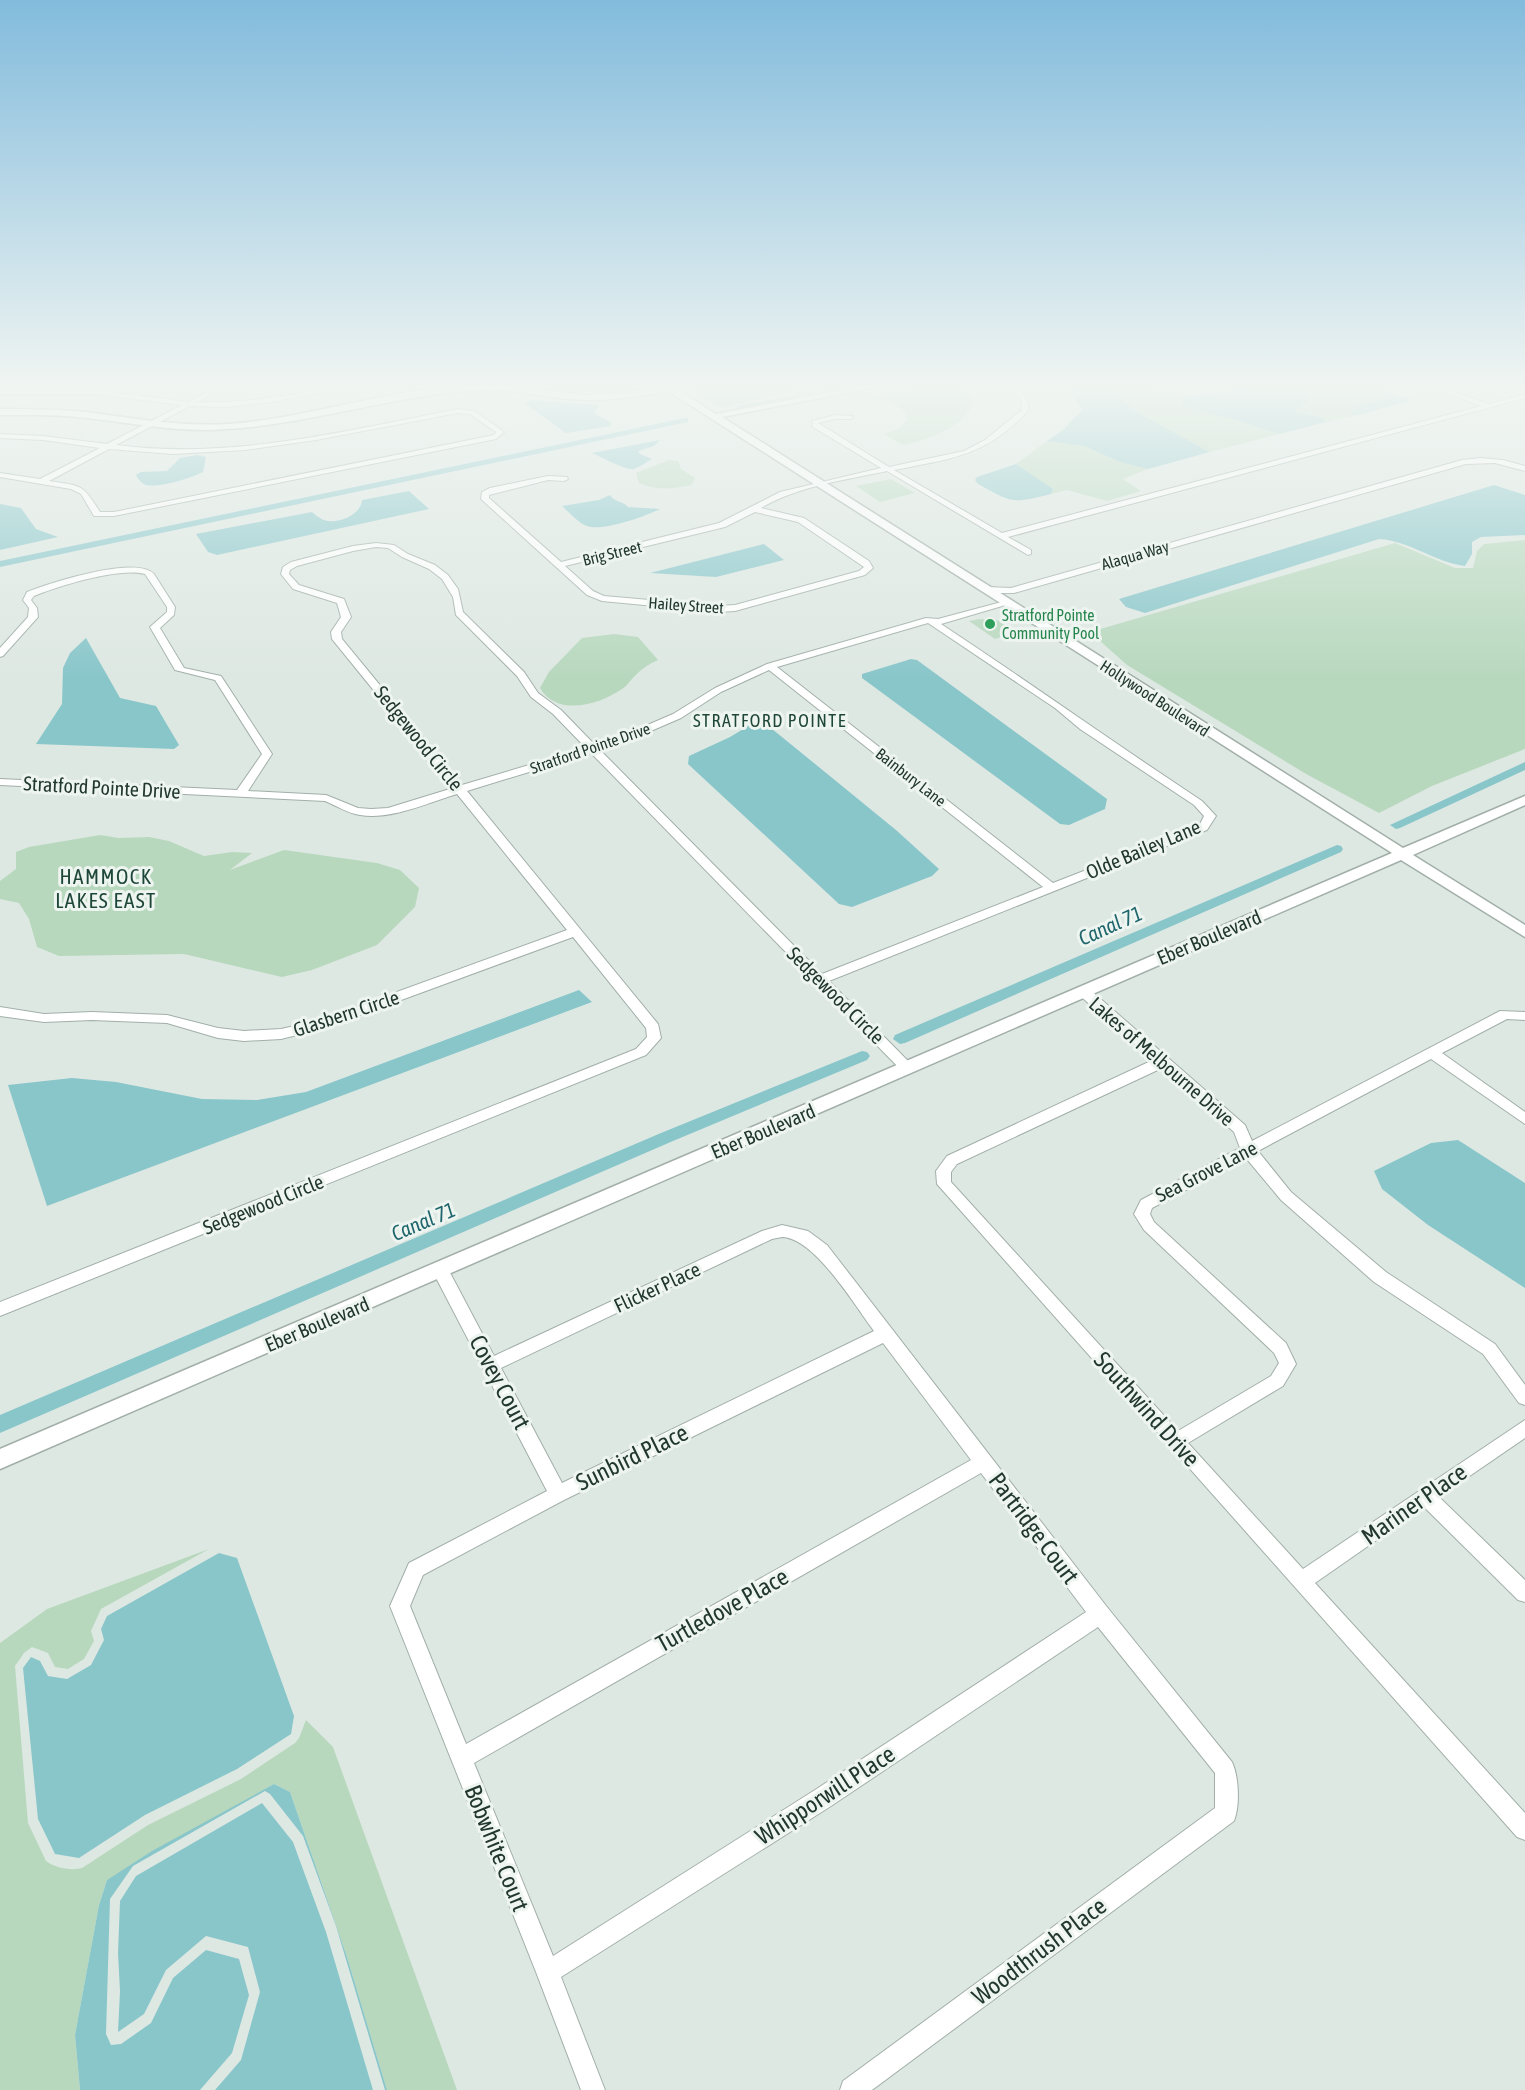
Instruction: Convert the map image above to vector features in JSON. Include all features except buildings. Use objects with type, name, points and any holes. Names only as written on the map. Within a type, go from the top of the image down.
[{"type":"street","points":[[39,483],[73,487],[84,492],[97,514],[114,514],[270,483]]},
{"type":"street","name":"Hailey Street","points":[[527,483],[493,490],[485,494],[485,499],[590,593],[603,598],[718,609],[735,608],[851,576],[869,568],[866,563],[801,520],[752,508]]},
{"type":"street","name":"Hollywood Boulevard","points":[[822,483],[1525,932]]},
{"type":"street","name":"Brig Street","points":[[561,565],[722,525],[762,501],[844,483]]},
{"type":"street","points":[[909,483],[1028,552]]},
{"type":"street","points":[[1002,536],[1202,483]]},
{"type":"street","name":"Alaqua Way","points":[[929,620],[938,622],[1000,595],[1393,483]]},
{"type":"street","name":"Sedgewood Circle","points":[[0,1309],[642,1052],[654,1038],[654,1027],[337,639],[336,632],[346,617],[341,601],[296,587],[285,574],[286,569],[294,564],[388,545],[427,564],[444,576],[454,588],[459,601],[459,613],[521,674],[534,695],[557,712],[908,1069]]},
{"type":"street","points":[[0,654],[33,616],[33,608],[27,600],[30,594],[44,587],[125,570],[141,569],[148,572],[171,607],[171,613],[155,627],[180,670],[218,678],[267,753],[240,794]]},
{"type":"street","name":"Stratford Pointe Drive","points":[[0,782],[326,798],[351,810],[366,813],[389,811],[593,749],[651,728],[677,716],[718,690],[770,666],[929,620]]},
{"type":"street","name":"Olde Bailey Lane","points":[[820,980],[1203,828],[1210,816],[1198,803],[1084,727],[1059,706],[929,620]]},
{"type":"street","name":"Bainbury Lane","points":[[770,666],[1052,888]]},
{"type":"street","name":"Eber Boulevard","points":[[0,1459],[441,1272],[1525,800]]},
{"type":"street","name":"Glasbern Circle","points":[[0,1011],[44,1018],[92,1016],[167,1019],[244,1036],[280,1034],[320,1025],[576,931]]},
{"type":"street","name":"Lakes of Melbourne Drive","points":[[1083,992],[1240,1129],[1248,1150],[1286,1196],[1380,1277],[1489,1350],[1525,1398]]},
{"type":"street","name":"Sea Grove Lane","points":[[1176,1441],[1277,1381],[1288,1364],[1280,1348],[1149,1226],[1142,1214],[1146,1204],[1505,1014],[1525,1016]]},
{"type":"street","points":[[1431,1052],[1525,1119]]},
{"type":"street","name":"Southwind Drive","points":[[1164,1061],[952,1160],[943,1171],[942,1177],[950,1193],[1303,1580],[1525,1829]]},
{"type":"street","name":"Flicker Place","points":[[491,1365],[778,1231],[800,1233],[821,1248]]},
{"type":"street","name":"Partridge Court","points":[[821,1248],[1100,1614],[1225,1769],[1226,1813]]},
{"type":"street","name":"Covey Court","points":[[441,1272],[558,1494]]},
{"type":"street","name":"Sunbird Place","points":[[400,1606],[416,1569],[558,1494],[886,1333]]},
{"type":"street","name":"Mariner Place","points":[[1303,1580],[1525,1428]]},
{"type":"street","name":"Turtledove Place","points":[[461,1760],[984,1462]]},
{"type":"street","points":[[1426,1497],[1525,1593]]},
{"type":"street","name":"Bobwhite Court","points":[[400,1606],[548,1972],[593,2090]]},
{"type":"street","name":"Whipporwill Place","points":[[548,1972],[823,1798],[1100,1614]]},
{"type":"street","name":"Woodthrush Place","points":[[852,2090],[1226,1813]]},
{"type":"green space","points":[[639,483],[692,483],[691,485],[677,488],[652,487]]},
{"type":"green space","points":[[873,483],[897,483],[915,493],[880,502],[856,486]]},
{"type":"green space","points":[[1043,483],[1128,483],[1141,491],[1107,501],[1067,490],[1051,494],[1053,489]]},
{"type":"green space","points":[[1525,540],[1525,749],[1432,786],[1379,813],[1306,774],[1127,665],[1090,632],[1395,543],[1455,568],[1473,568],[1477,551],[1484,544]]},
{"type":"green space","points":[[997,620],[1016,632],[995,639],[969,621]]},
{"type":"green space","points":[[614,634],[638,637],[658,660],[641,671],[623,688],[602,700],[567,705],[557,703],[547,697],[540,688],[549,672],[582,638]]},
{"type":"green space","points":[[100,835],[119,838],[149,837],[169,841],[204,856],[232,852],[252,853],[230,870],[284,850],[377,863],[400,870],[419,888],[415,907],[377,945],[312,970],[282,977],[184,954],[59,956],[37,947],[29,919],[19,903],[0,899],[0,881],[16,869],[16,852],[29,847]]},
{"type":"green space","points":[[209,1549],[101,1609],[91,1631],[94,1641],[84,1659],[68,1669],[55,1667],[48,1653],[32,1647],[24,1653],[15,1666],[28,1823],[46,1861],[63,1868],[82,1868],[148,1825],[241,1779],[295,1743],[306,1720],[333,1747],[457,2090],[387,2090],[347,1957],[290,1792],[274,1784],[107,1880],[99,1905],[75,2035],[80,2090],[0,2090],[0,1643],[47,1609]]},
{"type":"water","points":[[143,483],[173,483],[152,486]]},
{"type":"water","points":[[977,483],[1043,483],[1053,489],[1051,494],[1013,500]]},
{"type":"water","points":[[1494,485],[1525,495],[1525,535],[1481,537],[1472,542],[1472,554],[1465,566],[1401,544],[1379,539],[1145,613],[1126,607],[1119,599]]},
{"type":"water","points":[[409,491],[429,509],[217,555],[208,552],[196,534],[312,512],[329,521],[341,520],[353,514],[361,505],[362,500]]},
{"type":"water","points":[[610,495],[628,507],[660,509],[624,522],[594,527],[580,522],[562,506],[599,500]]},
{"type":"water","points":[[0,504],[21,508],[36,529],[58,537],[0,550]]},
{"type":"water","points":[[764,544],[784,560],[716,577],[650,573]]},
{"type":"water","points":[[86,638],[120,698],[156,706],[179,745],[174,749],[36,744],[62,704],[63,668],[70,653]]},
{"type":"water","points":[[911,659],[917,660],[1107,799],[1105,809],[1069,825],[1060,824],[862,678],[862,674]]},
{"type":"water","points":[[760,719],[896,830],[939,869],[932,876],[852,907],[839,904],[688,764],[689,756],[730,737]]},
{"type":"water","points":[[579,990],[592,1002],[47,1206],[8,1085],[72,1078],[116,1082],[202,1099],[257,1100],[306,1092]]},
{"type":"water","points":[[1458,1140],[1525,1183],[1525,1288],[1428,1225],[1382,1189],[1374,1171],[1431,1143]]},
{"type":"water","points":[[219,1553],[237,1558],[294,1716],[291,1734],[237,1769],[145,1815],[79,1858],[55,1854],[38,1819],[23,1668],[31,1657],[40,1661],[48,1676],[67,1679],[91,1665],[104,1640],[101,1629],[107,1616]]},
{"type":"water","points":[[274,1784],[290,1792],[347,1957],[387,2090],[385,2090],[336,1926],[303,1836],[270,1794],[265,1791],[133,1866],[110,1899],[106,2034],[111,2045],[121,2044],[151,2023],[173,1978],[206,1950],[239,1959],[249,1995],[232,2053],[200,2090],[80,2090],[75,2035],[99,1905],[107,1880],[152,1851]]},
{"type":"water","points":[[262,1803],[293,1842],[326,1932],[373,2090],[215,2090],[241,2060],[260,1992],[248,1947],[206,1936],[166,1970],[144,2014],[118,2032],[120,1901],[136,1876]]},
{"type":"waterway","points":[[0,564],[388,483]]},
{"type":"waterway","name":"Canal 71","points":[[1396,825],[1525,766]]},
{"type":"waterway","name":"Canal 71","points":[[900,1039],[1337,849]]},
{"type":"waterway","name":"Canal 71","points":[[0,1424],[667,1137],[862,1056]]},
{"type":"place","name":"Stratford Pointe Community Pool","points":[[990,624]]},
{"type":"district","name":"STRATFORD POINTE","points":[[770,720]]},
{"type":"district","name":"HAMMOCK LAKES EAST","points":[[106,888]]}]
